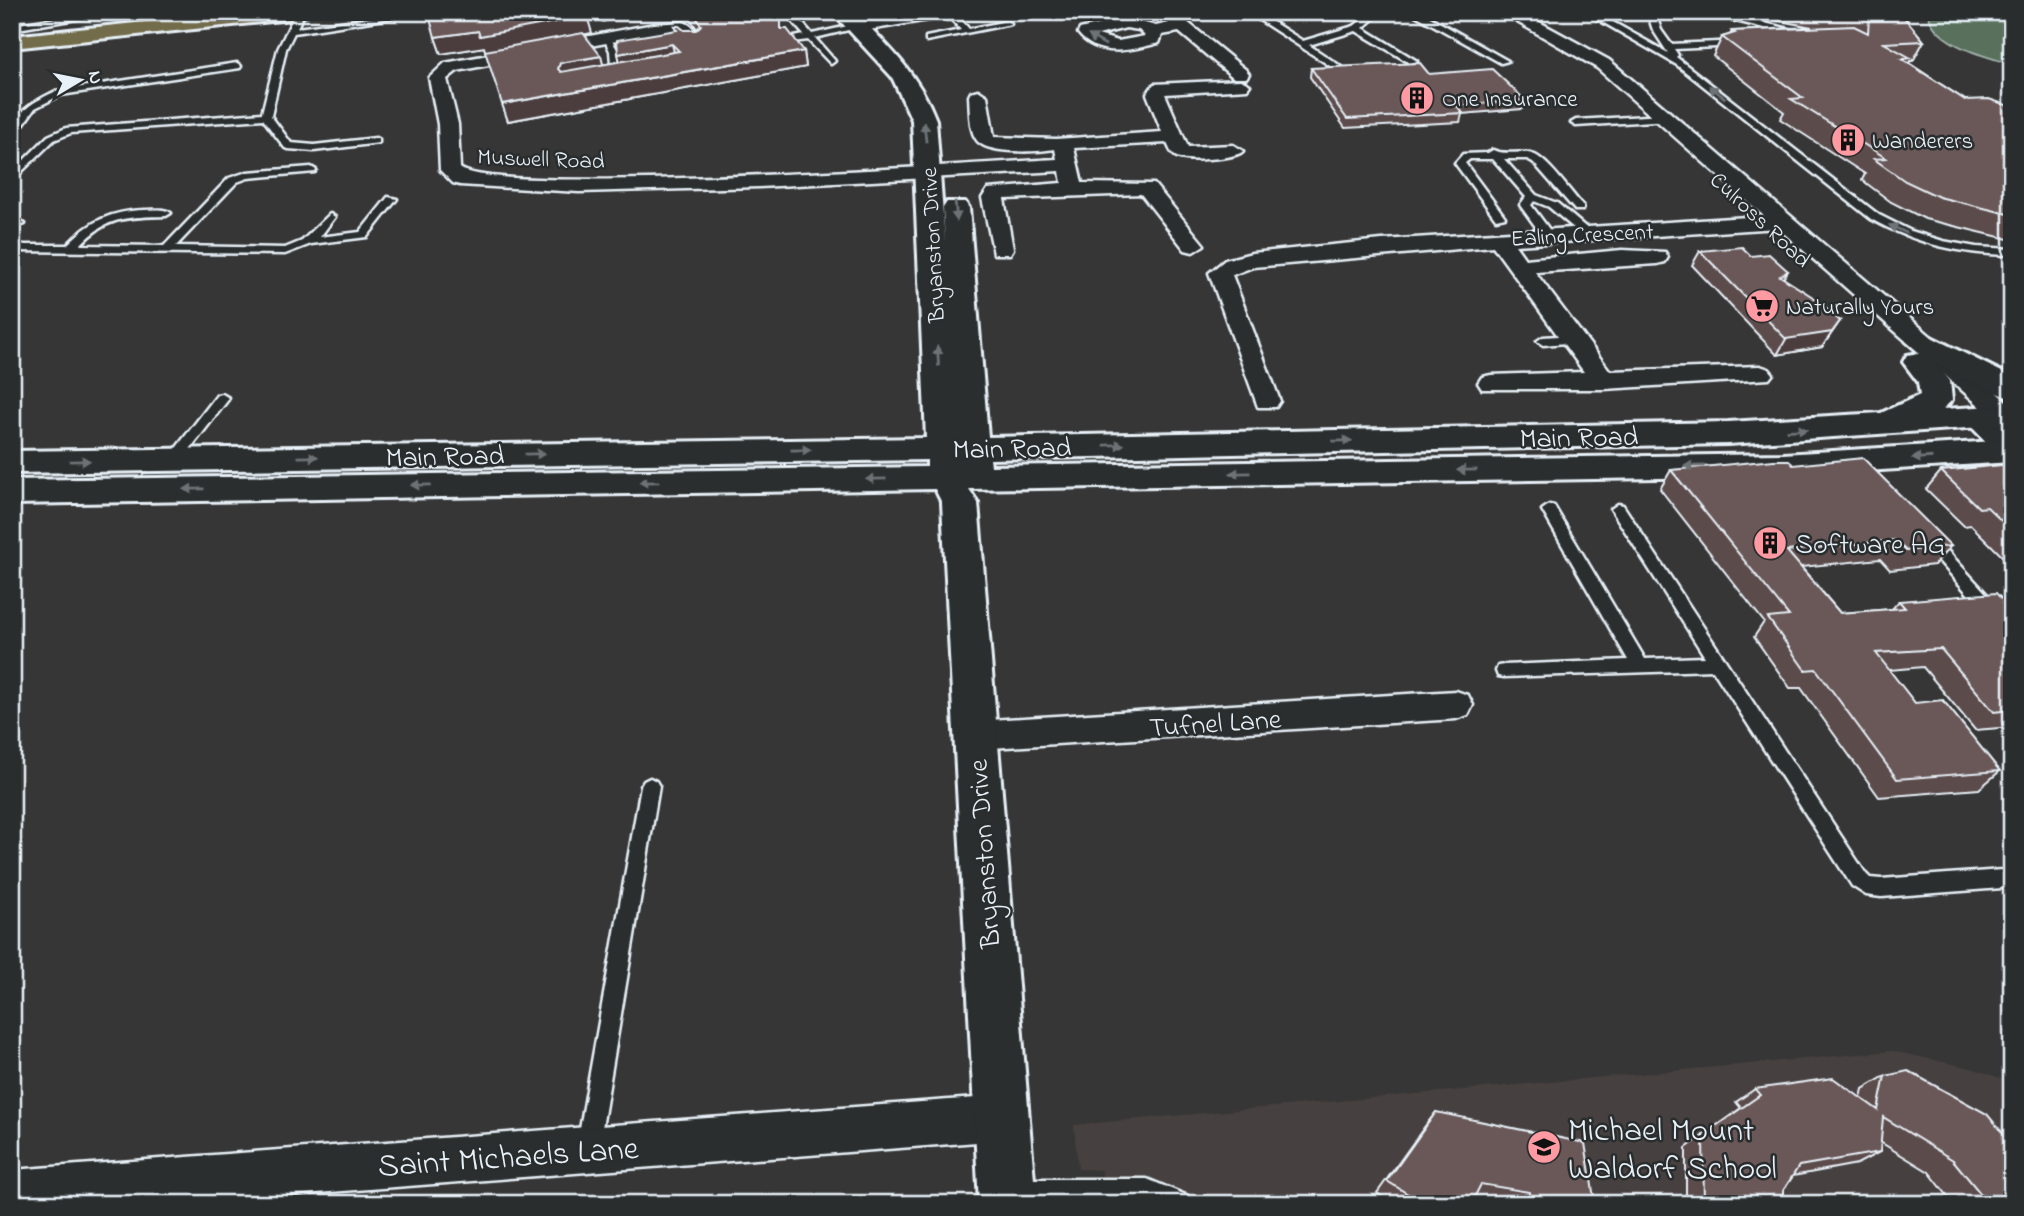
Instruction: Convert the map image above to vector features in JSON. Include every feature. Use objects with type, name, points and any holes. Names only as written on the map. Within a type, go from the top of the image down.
[{"type":"main road","points":[[12,29],[184,12]]},
{"type":"main road","points":[[12,42],[297,18]]},
{"type":"main road","points":[[859,19],[927,81],[944,106]]},
{"type":"main road","name":"Bryanston Drive","points":[[859,19],[917,94],[924,120],[944,161],[975,736],[1008,1197]]},
{"type":"main road","name":"Bryanston Drive","points":[[944,161],[941,405],[959,471]]},
{"type":"main road","points":[[1920,351],[1996,384],[2004,412]]},
{"type":"main road","points":[[1878,425],[1936,400],[1934,381],[1920,351]]},
{"type":"main road","points":[[875,449],[910,434],[941,405]]},
{"type":"main road","name":"Main Road","points":[[12,492],[959,471],[1878,425],[2004,412]]},
{"type":"main road","name":"Culross Road","points":[[2004,412],[2012,450]]},
{"type":"main road","name":"Main Road","points":[[12,462],[875,449],[959,471],[1054,475],[1769,465],[2012,450]]},
{"type":"main road","points":[[964,555],[971,518],[988,496],[1016,484],[1054,475]]},
{"type":"street","points":[[859,19],[948,12]]},
{"type":"street","points":[[1164,12],[1241,79],[1158,89],[1156,94],[1180,150],[1185,153],[1233,151]]},
{"type":"street","name":"Culross Road","points":[[1494,12],[1580,57],[1658,118]]},
{"type":"street","name":"Culross Road","points":[[1512,14],[1596,59],[1658,118],[1920,351],[2004,412]]},
{"type":"street","points":[[1154,31],[1182,26]]},
{"type":"street","name":"Muswell Road","points":[[693,39],[683,27],[599,32],[451,67],[439,75],[438,83],[448,124],[447,162],[454,175],[460,179],[487,184],[579,186],[679,185],[944,161]]},
{"type":"street","points":[[978,96],[983,135],[987,141],[1004,145],[1174,137]]},
{"type":"street","points":[[1063,143],[1073,189]]},
{"type":"street","points":[[944,161],[1069,164]]},
{"type":"street","points":[[1002,249],[993,198],[995,193],[1073,189],[1147,188],[1194,245]]},
{"type":"street","name":"Ealing Crescent","points":[[1267,401],[1220,274],[1233,265],[1252,260],[1382,247],[1500,228],[1548,236],[1773,221]]},
{"type":"street","points":[[1500,228],[1520,266],[1604,381]]},
{"type":"street","points":[[1520,266],[1571,263],[1607,256],[1657,257]]},
{"type":"street","points":[[1491,383],[1759,374]]},
{"type":"street","name":"Tufnel Lane","points":[[975,736],[1455,705]]},
{"type":"street","name":"Saint Michaels Lane","points":[[12,1193],[1003,1118]]},
{"type":"lane","points":[[12,29],[113,12]]},
{"type":"lane","points":[[788,12],[831,61]]},
{"type":"lane","points":[[948,12],[967,32]]},
{"type":"lane","points":[[1251,12],[1341,69]]},
{"type":"lane","points":[[1302,44],[1357,28],[1377,12]]},
{"type":"lane","points":[[1414,12],[1504,61]]},
{"type":"lane","points":[[1589,12],[1680,63],[1875,217],[1895,229],[1963,249],[2012,252]]},
{"type":"lane","points":[[1651,12],[1657,30],[1680,63]]},
{"type":"lane","points":[[1704,12],[1776,26],[1794,35],[1789,40],[1782,41]]},
{"type":"lane","points":[[376,141],[297,148],[283,142],[266,116],[282,49],[297,18],[406,16]]},
{"type":"lane","points":[[788,41],[859,19]]},
{"type":"lane","points":[[929,39],[1007,24]]},
{"type":"lane","points":[[1357,28],[1413,61]]},
{"type":"lane","points":[[599,32],[614,51],[616,76]]},
{"type":"lane","points":[[1668,47],[1744,43]]},
{"type":"lane","points":[[12,134],[32,107],[60,93],[237,66]]},
{"type":"lane","points":[[605,73],[616,76],[628,74]]},
{"type":"lane","points":[[12,178],[51,138],[69,130],[266,116]]},
{"type":"lane","points":[[1576,123],[1658,118]]},
{"type":"lane","points":[[1493,153],[1532,197],[1553,205],[1586,233]]},
{"type":"lane","points":[[1500,228],[1460,163],[1466,156],[1519,154],[1537,160],[1579,208]]},
{"type":"lane","points":[[168,247],[233,180],[247,175],[311,170]]},
{"type":"lane","points":[[1532,197],[1525,205],[1548,236]]},
{"type":"lane","points":[[312,241],[363,235],[392,198]]},
{"type":"lane","points":[[70,249],[90,227],[101,220],[127,215],[166,213]]},
{"type":"lane","points":[[12,248],[168,247],[285,251],[299,249],[312,241],[330,217]]},
{"type":"lane","points":[[1543,341],[1573,339]]},
{"type":"lane","points":[[175,459],[222,398]]},
{"type":"lane","points":[[1618,509],[1854,875],[1866,886],[1908,886],[2002,879],[2012,875]]},
{"type":"lane","points":[[1549,510],[1640,666]]},
{"type":"lane","points":[[1921,531],[2012,634]]},
{"type":"lane","points":[[1504,671],[1718,663]]},
{"type":"lane","points":[[588,1149],[650,786]]},
{"type":"lane","points":[[1008,1197],[1147,1191],[1180,1204]]},
{"type":"shaded area","name":"Michael Mount Waldorf School","points":[[1892,1051],[1971,1068],[2012,1082],[2012,1204],[1103,1204],[1102,1170],[1078,1169],[1074,1125]]},
{"type":"green space","points":[[1933,12],[2012,12],[2012,64],[1952,42],[1934,27],[1929,17]]},
{"type":"building","points":[[428,12],[585,12],[587,16],[480,36],[478,31],[435,37]]},
{"type":"building","points":[[693,12],[774,12],[781,21],[781,29],[787,29],[804,51],[502,104],[485,51],[583,33],[601,56],[560,63],[558,69],[561,72],[679,51],[672,44],[618,54],[617,40],[677,30],[675,26],[684,30],[696,30],[701,25]]},
{"type":"building","points":[[1842,12],[1900,12],[1924,41],[1884,43],[1911,58],[1902,59],[1965,100],[1989,99],[2012,107],[2012,215],[1939,197],[1905,181],[1874,159],[1886,158],[1791,99],[1803,98],[1722,37],[1735,33],[1732,31],[1854,26],[1868,33],[1869,17]]},
{"type":"building","name":"One Insurance","points":[[1420,63],[1429,74],[1492,69],[1525,100],[1457,106],[1463,113],[1347,119],[1311,68]]},
{"type":"building","points":[[1742,247],[1751,256],[1769,254],[1788,271],[1780,276],[1816,299],[1840,321],[1832,332],[1786,339],[1700,251]]},
{"type":"building","points":[[1863,458],[1951,546],[1906,551],[1895,540],[1787,551],[1840,613],[1905,608],[1899,601],[1996,593],[2012,610],[2012,710],[1994,712],[1941,649],[1876,653],[1915,703],[1943,700],[2000,771],[1897,779],[1816,669],[1805,670],[1768,618],[1789,616],[1671,470],[1774,460],[1789,460],[1793,465]]},
{"type":"building","points":[[2012,464],[2012,531],[1987,507],[1979,508],[1941,471]]},
{"type":"building","points":[[1908,1071],[1987,1114],[2012,1144],[2012,1204],[1989,1204],[1953,1160],[1883,1117],[1880,1152],[1799,1166],[1783,1191],[1783,1204],[1704,1204],[1703,1135],[1760,1095],[1755,1089],[1833,1078],[1878,1110],[1885,1076]]},
{"type":"building","points":[[1436,1112],[1585,1143],[1595,1204],[1530,1204],[1529,1192],[1481,1184],[1471,1204],[1424,1204],[1387,1181]]},
{"type":"place","name":"One Insurance","points":[[1417,98]]},
{"type":"place","name":"Wanderers","points":[[1848,140]]},
{"type":"place","name":"Naturally Yours","points":[[1762,306]]},
{"type":"place","name":"Software AG","points":[[1770,543]]},
{"type":"place","name":"Michael Mount Waldorf School","points":[[1544,1147]]}]
